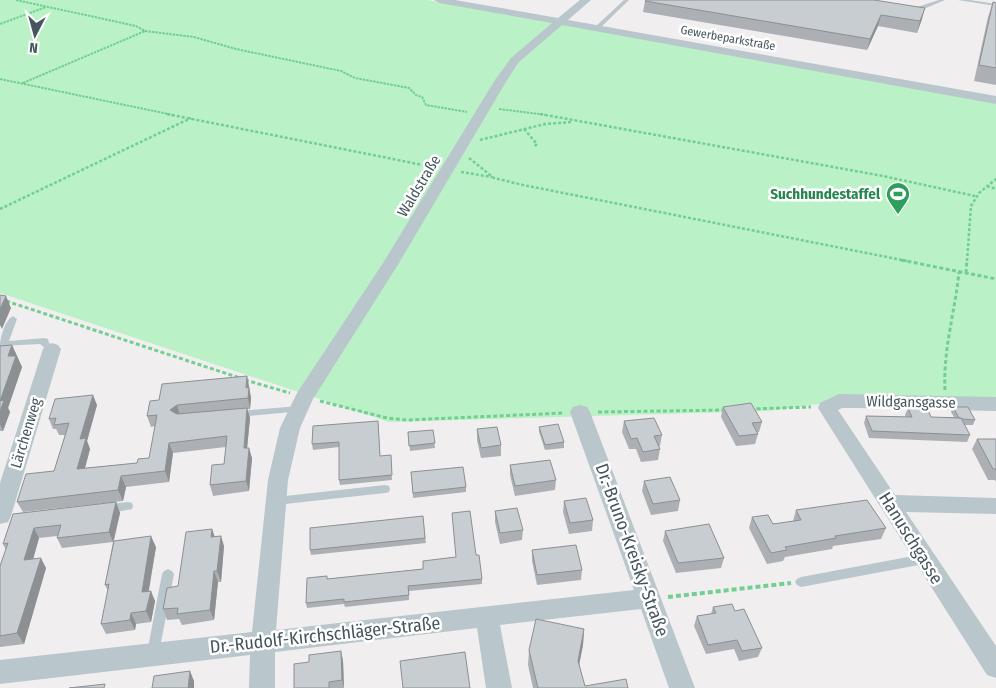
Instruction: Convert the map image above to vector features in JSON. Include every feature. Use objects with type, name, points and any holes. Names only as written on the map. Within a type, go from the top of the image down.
[{"type":"street","name":"Gewerbeparkstraße","points":[[439,0],[996,100]]},
{"type":"street","name":"Waldstraße","points":[[262,688],[263,642],[276,501],[283,452],[302,403],[391,263],[515,60],[586,0]]},
{"type":"street","name":"Lärchenweg","points":[[3,519],[52,349]]},
{"type":"street","name":"Wildgansgasse","points":[[827,408],[839,401],[996,404]]},
{"type":"street","name":"Hanuschgasse","points":[[827,408],[890,503],[924,560],[996,667]]},
{"type":"street","name":"Dr.-Bruno-Kreisky-Straße","points":[[580,412],[682,688]]},
{"type":"street","points":[[890,503],[996,506]]},
{"type":"street","name":"Dr.-Rudolf-Kirchschläger-Straße","points":[[0,672],[650,598]]},
{"type":"street","points":[[487,617],[499,688]]},
{"type":"lane","points":[[597,28],[628,0]]},
{"type":"lane","points":[[908,8],[924,8],[944,0]]},
{"type":"lane","points":[[960,0],[996,5]]},
{"type":"lane","points":[[13,319],[3,344],[45,340],[44,344],[52,349]]},
{"type":"lane","points":[[228,415],[302,403]]},
{"type":"lane","points":[[276,501],[385,489]]},
{"type":"lane","points":[[98,509],[128,506]]},
{"type":"lane","points":[[801,582],[924,560]]},
{"type":"lane","points":[[153,654],[168,574]]},
{"type":"path","points":[[16,0],[136,26],[145,31],[194,37],[236,49],[281,56],[290,61],[341,71],[355,78],[409,88],[422,97],[425,104],[452,112],[484,110],[536,113],[892,178],[975,196]]},
{"type":"path","points":[[0,24],[46,7]]},
{"type":"path","points":[[22,83],[145,31]]},
{"type":"path","points":[[0,79],[361,154],[494,178],[996,280]]},
{"type":"path","points":[[0,209],[191,118]]},
{"type":"path","points":[[494,178],[462,146],[476,140],[524,129],[577,121]]},
{"type":"path","points":[[524,129],[537,144],[534,147]]},
{"type":"path","points":[[966,274],[969,213],[975,196],[996,179]]},
{"type":"path","points":[[987,186],[996,189]]},
{"type":"path","points":[[948,403],[944,370],[949,327],[957,292],[959,272]]},
{"type":"path","points":[[0,299],[262,386],[302,403],[387,418],[406,420],[580,412],[729,410]]},
{"type":"path","points":[[749,410],[827,408]]},
{"type":"path","points":[[650,598],[801,582]]},
{"type":"green space","points":[[0,0],[427,0],[996,102],[996,407],[826,403],[767,411],[389,422],[0,293]]},
{"type":"building","points":[[646,0],[874,0],[925,8],[920,21],[881,15],[870,39]]},
{"type":"building","points":[[993,2],[996,3],[996,68],[979,65]]},
{"type":"building","points":[[0,295],[6,296],[0,309]]},
{"type":"building","points":[[12,345],[8,356],[16,356],[0,401],[0,346]]},
{"type":"building","points":[[247,376],[246,388],[249,387],[248,398],[177,405],[170,410],[177,414],[247,408],[244,448],[249,448],[246,481],[210,485],[212,465],[224,464],[227,436],[169,443],[165,471],[121,476],[118,490],[17,502],[26,474],[54,471],[69,423],[54,425],[56,418],[49,419],[55,399],[93,395],[80,439],[86,438],[77,469],[137,463],[138,459],[149,458],[157,415],[147,416],[150,401],[159,400],[162,384]]},
{"type":"building","points":[[4,400],[0,412],[0,401]]},
{"type":"building","points":[[751,403],[762,422],[752,423],[758,434],[739,436],[723,407]]},
{"type":"building","points":[[953,407],[968,407],[975,420],[959,418]]},
{"type":"building","points":[[908,408],[927,408],[931,417],[961,418],[970,435],[872,431],[866,416],[912,417]]},
{"type":"building","points":[[654,418],[662,435],[654,436],[660,449],[643,452],[637,438],[631,439],[624,421]]},
{"type":"building","points":[[378,421],[380,456],[391,455],[392,475],[339,480],[339,442],[312,444],[313,426]]},
{"type":"building","points":[[558,424],[564,442],[545,445],[539,427]]},
{"type":"building","points":[[497,427],[501,445],[481,448],[477,429]]},
{"type":"building","points":[[433,430],[435,443],[409,446],[408,432]]},
{"type":"building","points":[[977,439],[996,439],[996,469],[993,469]]},
{"type":"building","points":[[550,460],[556,480],[515,486],[510,465]]},
{"type":"building","points":[[463,467],[466,487],[413,493],[411,472]]},
{"type":"building","points":[[670,477],[680,500],[653,504],[644,481]]},
{"type":"building","points":[[586,498],[593,520],[570,523],[564,501]]},
{"type":"building","points":[[867,500],[886,528],[835,536],[836,538],[785,547],[787,550],[771,553],[752,517],[768,515],[773,524],[801,520],[796,510]]},
{"type":"building","points":[[116,502],[109,532],[57,538],[61,525],[34,528],[24,560],[41,558],[17,633],[0,636],[0,566],[8,543],[3,544],[13,514]]},
{"type":"building","points":[[517,508],[523,530],[500,533],[495,511]]},
{"type":"building","points":[[470,511],[476,555],[479,555],[482,579],[408,586],[409,595],[344,602],[344,599],[306,603],[307,578],[327,576],[327,579],[423,569],[423,561],[456,557],[452,513]]},
{"type":"building","points":[[423,516],[425,538],[310,550],[310,528]]},
{"type":"building","points":[[709,524],[724,558],[678,563],[665,531]]},
{"type":"building","points":[[212,529],[211,537],[221,536],[217,571],[214,571],[210,610],[177,614],[178,608],[163,609],[167,588],[178,586],[186,532]]},
{"type":"building","points":[[151,536],[142,592],[151,591],[146,611],[131,613],[130,620],[101,624],[109,584],[105,585],[114,541]]},
{"type":"building","points":[[576,545],[582,570],[537,575],[532,550]]},
{"type":"building","points":[[732,604],[735,611],[744,609],[762,648],[742,651],[737,640],[708,645],[697,616],[716,613],[713,607]]},
{"type":"building","points":[[536,619],[584,629],[578,661],[585,686],[626,679],[628,688],[538,688],[529,650]]},
{"type":"building","points":[[341,651],[342,680],[329,682],[329,688],[294,688],[294,664],[309,662],[309,655]]},
{"type":"building","points":[[465,652],[470,688],[403,688],[400,661]]},
{"type":"building","points":[[190,671],[188,688],[152,688],[154,676]]},
{"type":"building","points":[[105,684],[104,688],[69,688]]},
{"type":"place","name":"Suchhundestaffel","points":[[898,215]]}]
